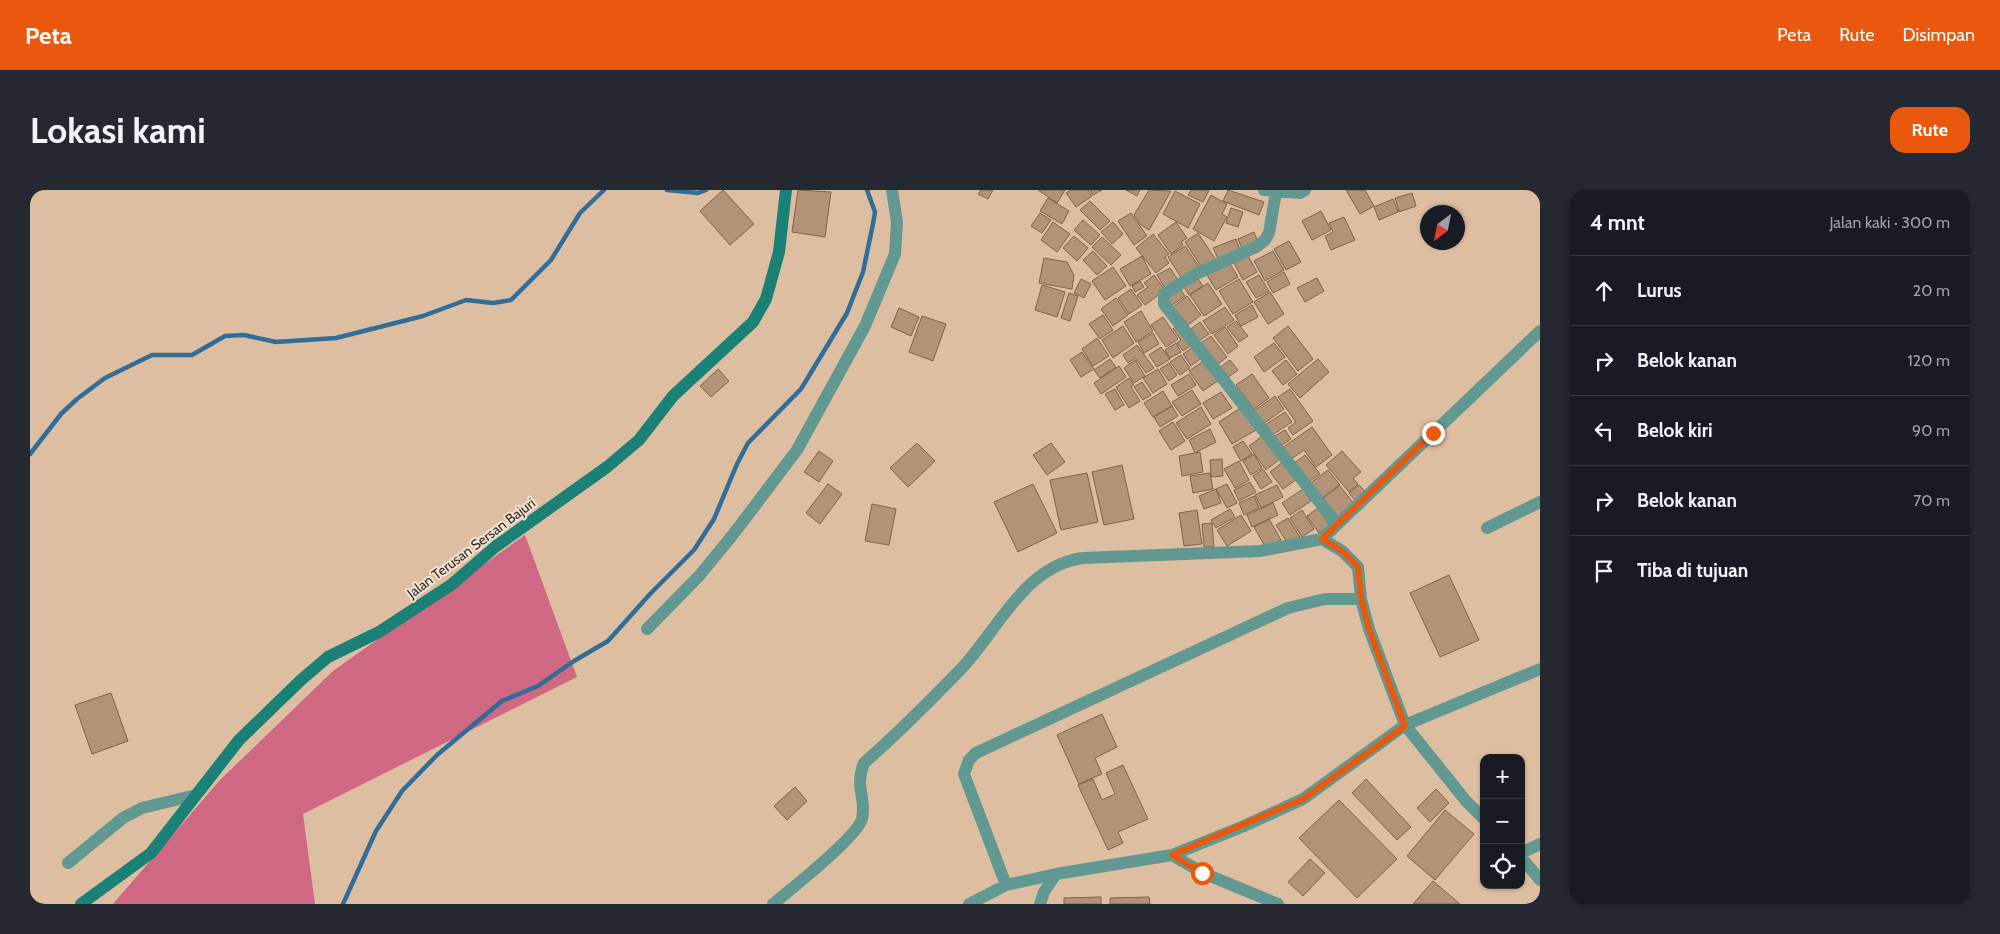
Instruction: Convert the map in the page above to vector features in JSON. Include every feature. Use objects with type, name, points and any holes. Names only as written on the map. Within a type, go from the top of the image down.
[{"type":"main road","name":"Jalan Terusan Sersan Bajuri","points":[[81,904],[151,853],[239,740],[300,680],[328,658],[379,632],[451,585],[496,547],[607,467],[639,440],[673,396],[753,322],[766,299],[779,252],[786,190]]},
{"type":"street","points":[[647,629],[699,576],[797,450],[865,326],[895,254],[897,222],[892,190]]},
{"type":"street","points":[[1305,190],[1300,192],[1270,191],[1269,233],[1265,240],[1256,247],[1196,274],[1164,294],[1164,304],[1336,523]]},
{"type":"street","points":[[773,904],[859,826],[863,804],[859,777],[864,763],[961,669],[1021,593],[1036,579],[1073,559],[1260,551],[1322,539],[1336,523],[1380,485],[1540,331]]},
{"type":"street","points":[[1487,528],[1540,502]]},
{"type":"street","points":[[1322,539],[1342,551],[1358,567],[1361,599],[1369,629],[1405,726],[1466,801],[1480,815]]},
{"type":"street","points":[[1006,885],[964,774],[968,760],[976,753],[1288,608],[1325,599],[1361,599]]},
{"type":"street","points":[[976,903],[1006,885],[1056,874],[1172,855],[1303,799],[1405,726],[1540,669]]},
{"type":"street","points":[[68,863],[123,818],[142,808],[196,795]]},
{"type":"street","points":[[1525,851],[1540,844]]},
{"type":"street","points":[[1172,855],[1202,873],[1278,904]]},
{"type":"street","points":[[1525,862],[1540,880]]},
{"type":"street","points":[[1040,904],[1044,892],[1056,874]]},
{"type":"shaded area","points":[[525,535],[577,677],[303,814],[315,904],[113,904],[220,780],[333,671]]},
{"type":"building","points":[[723,190],[754,224],[730,245],[700,211]]},
{"type":"building","points":[[798,190],[831,192],[825,237],[792,232]]},
{"type":"building","points":[[981,190],[993,190],[988,199],[978,194]]},
{"type":"building","points":[[1038,190],[1065,190],[1057,203]]},
{"type":"building","points":[[1070,190],[1088,190],[1092,196],[1076,207],[1066,193]]},
{"type":"building","points":[[1090,190],[1102,190],[1093,195]]},
{"type":"building","points":[[1126,190],[1140,190],[1137,196]]},
{"type":"building","points":[[1149,190],[1171,191],[1149,230],[1141,225],[1134,215]]},
{"type":"building","points":[[1191,190],[1209,190],[1203,202],[1188,195]]},
{"type":"building","points":[[1228,190],[1264,202],[1259,215],[1223,201]]},
{"type":"building","points":[[1346,190],[1365,190],[1374,206],[1360,214]]},
{"type":"building","points":[[1175,191],[1200,204],[1188,228],[1163,214]]},
{"type":"building","points":[[1412,193],[1416,206],[1399,212],[1395,198]]},
{"type":"building","points":[[1211,195],[1227,204],[1222,214],[1227,217],[1214,241],[1193,229]]},
{"type":"building","points":[[1048,198],[1069,211],[1062,224],[1040,211]]},
{"type":"building","points":[[1393,199],[1398,212],[1379,220],[1374,207]]},
{"type":"building","points":[[1090,201],[1110,221],[1100,230],[1080,210]]},
{"type":"building","points":[[1231,208],[1243,212],[1238,227],[1226,223]]},
{"type":"building","points":[[1321,211],[1331,230],[1312,240],[1302,221]]},
{"type":"building","points":[[1040,213],[1051,220],[1042,233],[1031,226]]},
{"type":"building","points":[[1131,213],[1147,236],[1134,245],[1118,221]]},
{"type":"building","points":[[1344,217],[1355,240],[1331,250],[1325,236],[1333,232],[1329,223]]},
{"type":"building","points":[[1083,220],[1100,235],[1091,245],[1074,230]]},
{"type":"building","points":[[1053,222],[1070,234],[1057,252],[1041,240]]},
{"type":"building","points":[[1113,222],[1123,234],[1112,244],[1101,232]]},
{"type":"building","points":[[1176,222],[1187,238],[1181,242],[1183,245],[1171,254],[1158,235]]},
{"type":"building","points":[[1254,232],[1259,244],[1243,251],[1238,239]]},
{"type":"building","points":[[1198,233],[1216,260],[1202,268],[1185,242]]},
{"type":"building","points":[[1153,234],[1169,254],[1165,257],[1169,263],[1156,273],[1136,248]]},
{"type":"building","points":[[1074,236],[1088,248],[1077,261],[1063,248]]},
{"type":"building","points":[[1102,237],[1121,255],[1111,265],[1092,247]]},
{"type":"building","points":[[1236,239],[1241,253],[1219,261],[1213,248]]},
{"type":"building","points":[[1289,241],[1301,262],[1286,270],[1274,249]]},
{"type":"building","points":[[1185,246],[1200,268],[1182,279],[1168,257]]},
{"type":"building","points":[[1093,251],[1107,266],[1097,275],[1083,260]]},
{"type":"building","points":[[1273,251],[1284,270],[1265,281],[1254,261]]},
{"type":"building","points":[[1142,256],[1151,274],[1130,286],[1120,269]]},
{"type":"building","points":[[1248,256],[1257,272],[1243,280],[1234,263]]},
{"type":"building","points":[[1044,258],[1067,262],[1074,275],[1072,289],[1039,283]]},
{"type":"building","points":[[1229,262],[1238,277],[1216,290],[1207,275]]},
{"type":"building","points":[[1113,267],[1126,286],[1105,300],[1092,281]]},
{"type":"building","points":[[1170,268],[1178,280],[1165,288],[1157,275]]},
{"type":"building","points":[[1284,272],[1290,284],[1273,293],[1267,282]]},
{"type":"building","points":[[1154,275],[1165,290],[1145,305],[1137,295],[1148,287],[1144,283]]},
{"type":"building","points":[[1259,275],[1269,291],[1256,298],[1246,282]]},
{"type":"building","points":[[1317,278],[1324,291],[1305,302],[1297,288]]},
{"type":"building","points":[[1081,279],[1091,284],[1084,298],[1074,293]]},
{"type":"building","points":[[1198,279],[1203,286],[1189,295],[1184,287]]},
{"type":"building","points":[[1239,279],[1253,302],[1233,314],[1219,291]]},
{"type":"building","points":[[1140,281],[1144,287],[1135,292],[1132,286]]},
{"type":"building","points":[[1208,283],[1222,304],[1204,316],[1190,295]]},
{"type":"building","points":[[1042,285],[1065,292],[1057,317],[1035,310]]},
{"type":"building","points":[[1178,286],[1185,296],[1172,305],[1165,295]]},
{"type":"building","points":[[1131,289],[1142,305],[1129,314],[1118,298]]},
{"type":"building","points":[[1270,292],[1284,314],[1268,324],[1254,302]]},
{"type":"building","points":[[1069,293],[1078,296],[1070,321],[1061,318]]},
{"type":"building","points":[[1187,296],[1201,315],[1188,325],[1173,307]]},
{"type":"building","points":[[1116,298],[1128,315],[1113,326],[1101,309]]},
{"type":"building","points":[[1252,305],[1258,317],[1241,326],[1235,315]]},
{"type":"building","points":[[1225,307],[1234,320],[1212,334],[1203,321]]},
{"type":"building","points":[[899,308],[919,317],[911,336],[891,327]]},
{"type":"building","points":[[1141,311],[1153,331],[1136,342],[1124,322]]},
{"type":"building","points":[[1103,315],[1113,330],[1100,339],[1089,324]]},
{"type":"building","points":[[922,316],[946,324],[933,361],[909,352]]},
{"type":"building","points":[[1163,317],[1178,339],[1166,347],[1151,325]]},
{"type":"building","points":[[1236,321],[1248,336],[1239,342],[1227,327]]},
{"type":"building","points":[[1200,322],[1209,334],[1199,341],[1191,329]]},
{"type":"building","points":[[1179,324],[1193,344],[1183,351],[1177,343],[1181,340],[1173,329]]},
{"type":"building","points":[[1123,326],[1134,343],[1113,358],[1102,340]]},
{"type":"building","points":[[1288,326],[1313,359],[1298,371],[1273,338]]},
{"type":"building","points":[[1225,327],[1238,346],[1228,354],[1214,335]]},
{"type":"building","points":[[1153,333],[1159,344],[1144,353],[1138,342]]},
{"type":"building","points":[[1211,336],[1227,357],[1217,365],[1201,343]]},
{"type":"building","points":[[1097,338],[1109,356],[1093,366],[1082,349]]},
{"type":"building","points":[[1176,343],[1181,352],[1170,358],[1165,350]]},
{"type":"building","points":[[1274,343],[1285,357],[1264,372],[1254,357]]},
{"type":"building","points":[[1137,345],[1154,368],[1146,373],[1135,358],[1128,363],[1123,355]]},
{"type":"building","points":[[1195,346],[1203,357],[1191,366],[1183,354]]},
{"type":"building","points":[[1161,347],[1170,359],[1157,367],[1149,355]]},
{"type":"building","points":[[1082,352],[1094,369],[1081,377],[1070,360]]},
{"type":"building","points":[[1181,355],[1190,368],[1180,375],[1170,362]]},
{"type":"building","points":[[1110,359],[1116,367],[1100,378],[1094,370]]},
{"type":"building","points":[[1318,359],[1329,372],[1300,398],[1288,384]]},
{"type":"building","points":[[1135,360],[1145,376],[1134,383],[1124,368]]},
{"type":"building","points":[[1205,360],[1219,380],[1203,391],[1189,371]]},
{"type":"building","points":[[1230,360],[1238,370],[1227,378],[1219,368]]},
{"type":"building","points":[[1286,360],[1297,374],[1283,385],[1272,371]]},
{"type":"building","points":[[1169,363],[1177,375],[1169,381],[1160,369]]},
{"type":"building","points":[[1119,366],[1126,377],[1101,394],[1094,383]]},
{"type":"building","points":[[718,369],[729,381],[711,397],[700,386]]},
{"type":"building","points":[[1158,369],[1167,384],[1153,393],[1143,378]]},
{"type":"building","points":[[1189,374],[1196,385],[1178,396],[1171,385]]},
{"type":"building","points":[[1252,374],[1269,398],[1254,409],[1236,385]]},
{"type":"building","points":[[1129,378],[1134,385],[1131,387],[1140,401],[1129,408],[1116,387]]},
{"type":"building","points":[[1142,382],[1151,395],[1143,400],[1134,387]]},
{"type":"building","points":[[1115,389],[1124,405],[1115,410],[1105,394]]},
{"type":"building","points":[[1290,389],[1313,421],[1293,435],[1288,428],[1296,422],[1278,397]]},
{"type":"building","points":[[1192,390],[1201,404],[1182,416],[1172,402]]},
{"type":"building","points":[[1163,391],[1172,406],[1153,417],[1144,403]]},
{"type":"building","points":[[1221,392],[1232,408],[1213,419],[1203,403]]},
{"type":"building","points":[[1275,396],[1284,409],[1263,424],[1254,411]]},
{"type":"building","points":[[1172,406],[1178,416],[1160,427],[1154,417]]},
{"type":"building","points":[[1201,407],[1211,424],[1187,439],[1176,423]]},
{"type":"building","points":[[1242,407],[1256,430],[1232,444],[1219,422]]},
{"type":"building","points":[[1285,412],[1292,422],[1272,435],[1265,425]]},
{"type":"building","points":[[1173,422],[1185,441],[1171,450],[1159,431]]},
{"type":"building","points":[[1312,427],[1332,455],[1316,467],[1304,450],[1290,460],[1282,448]]},
{"type":"building","points":[[1210,429],[1216,442],[1195,453],[1189,440]]},
{"type":"building","points":[[1285,430],[1291,439],[1279,447],[1273,437]]},
{"type":"building","points":[[1264,435],[1280,459],[1266,470],[1249,446]]},
{"type":"building","points":[[1243,441],[1252,454],[1241,461],[1233,447]]},
{"type":"building","points":[[917,443],[935,461],[908,487],[890,468]]},
{"type":"building","points":[[1051,443],[1065,462],[1047,475],[1033,455]]},
{"type":"building","points":[[819,451],[833,461],[819,482],[804,472]]},
{"type":"building","points":[[1342,451],[1361,472],[1353,478],[1358,484],[1349,492],[1326,465]]},
{"type":"building","points":[[1200,452],[1203,472],[1182,476],[1179,456]]},
{"type":"building","points":[[1254,454],[1262,468],[1251,475],[1243,461]]},
{"type":"building","points":[[1305,455],[1320,474],[1307,483],[1293,464]]},
{"type":"building","points":[[1222,459],[1223,476],[1211,477],[1210,460]]},
{"type":"building","points":[[1239,461],[1249,480],[1235,488],[1224,469]]},
{"type":"building","points":[[1284,461],[1297,479],[1283,489],[1270,472]]},
{"type":"building","points":[[1122,465],[1134,519],[1104,525],[1092,472]]},
{"type":"building","points":[[1263,469],[1272,482],[1261,489],[1253,476]]},
{"type":"building","points":[[1328,470],[1340,485],[1320,500],[1308,485]]},
{"type":"building","points":[[1087,473],[1098,522],[1061,530],[1050,480]]},
{"type":"building","points":[[1210,473],[1213,489],[1193,493],[1190,476]]},
{"type":"building","points":[[1250,482],[1256,492],[1239,501],[1234,490]]},
{"type":"building","points":[[828,484],[842,494],[820,524],[806,513]]},
{"type":"building","points":[[1033,484],[1057,533],[1018,552],[994,502]]},
{"type":"building","points":[[1227,484],[1237,503],[1227,508],[1216,489]]},
{"type":"building","points":[[1277,485],[1283,497],[1261,508],[1255,495]]},
{"type":"building","points":[[1339,485],[1355,505],[1337,520],[1321,500]]},
{"type":"building","points":[[1359,485],[1368,494],[1357,503],[1349,493]]},
{"type":"building","points":[[1216,489],[1221,503],[1204,509],[1199,496]]},
{"type":"building","points":[[1303,489],[1311,501],[1290,515],[1282,503]]},
{"type":"building","points":[[1254,496],[1259,508],[1244,515],[1239,503]]},
{"type":"building","points":[[1273,503],[1278,515],[1252,527],[1247,515]]},
{"type":"building","points":[[872,504],[896,509],[889,545],[865,541]]},
{"type":"building","points":[[1318,508],[1330,526],[1319,533],[1307,516]]},
{"type":"building","points":[[1230,509],[1235,517],[1216,528],[1211,520]]},
{"type":"building","points":[[1197,510],[1202,544],[1184,546],[1179,513]]},
{"type":"building","points":[[1302,510],[1314,529],[1302,537],[1290,518]]},
{"type":"building","points":[[1241,515],[1251,531],[1227,546],[1217,530]]},
{"type":"building","points":[[1288,518],[1300,537],[1288,544],[1276,525]]},
{"type":"building","points":[[1269,519],[1281,540],[1266,548],[1254,527]]},
{"type":"building","points":[[1212,523],[1214,547],[1204,547],[1202,524]]},
{"type":"building","points":[[1449,575],[1479,640],[1440,657],[1410,593]]},
{"type":"building","points":[[111,693],[128,741],[92,754],[75,705]]},
{"type":"building","points":[[1102,714],[1117,747],[1095,758],[1102,774],[1079,784],[1057,735]]},
{"type":"building","points":[[1123,765],[1148,819],[1118,832],[1123,843],[1108,850],[1078,785],[1093,779],[1102,800],[1115,794],[1106,773]]},
{"type":"building","points":[[1366,779],[1411,827],[1397,840],[1352,793]]},
{"type":"building","points":[[795,787],[807,801],[787,820],[774,806]]},
{"type":"building","points":[[1436,789],[1449,803],[1430,822],[1417,808]]},
{"type":"building","points":[[1339,800],[1397,859],[1357,898],[1299,838]]},
{"type":"building","points":[[1445,810],[1474,834],[1435,880],[1407,856]]},
{"type":"building","points":[[1310,859],[1325,873],[1303,896],[1288,882]]},
{"type":"building","points":[[1433,881],[1460,904],[1413,904]]},
{"type":"building","points":[[1101,897],[1101,904],[1064,904],[1064,898]]},
{"type":"building","points":[[1149,897],[1150,904],[1110,904],[1110,898]]},
{"type":"waterway","points":[[30,454],[61,414],[77,399],[105,378],[152,355],[192,355],[225,336],[244,335],[276,342],[336,338],[423,316],[466,300],[493,303],[511,300],[551,260],[580,213],[604,190]]},
{"type":"waterway","points":[[667,190],[698,193],[706,190]]},
{"type":"waterway","points":[[343,904],[376,831],[402,791],[437,755],[502,701],[538,686],[574,661],[608,641],[650,594],[694,550],[714,519],[748,443],[801,389],[847,313],[863,272],[875,212],[867,190]]},
{"type":"route","points":[[1202,873],[1172,855],[1282,810],[1303,799],[1405,726],[1369,629],[1361,599],[1361,576],[1358,567],[1342,551],[1322,539],[1336,523],[1380,485],[1391,472],[1433,433]]}]
